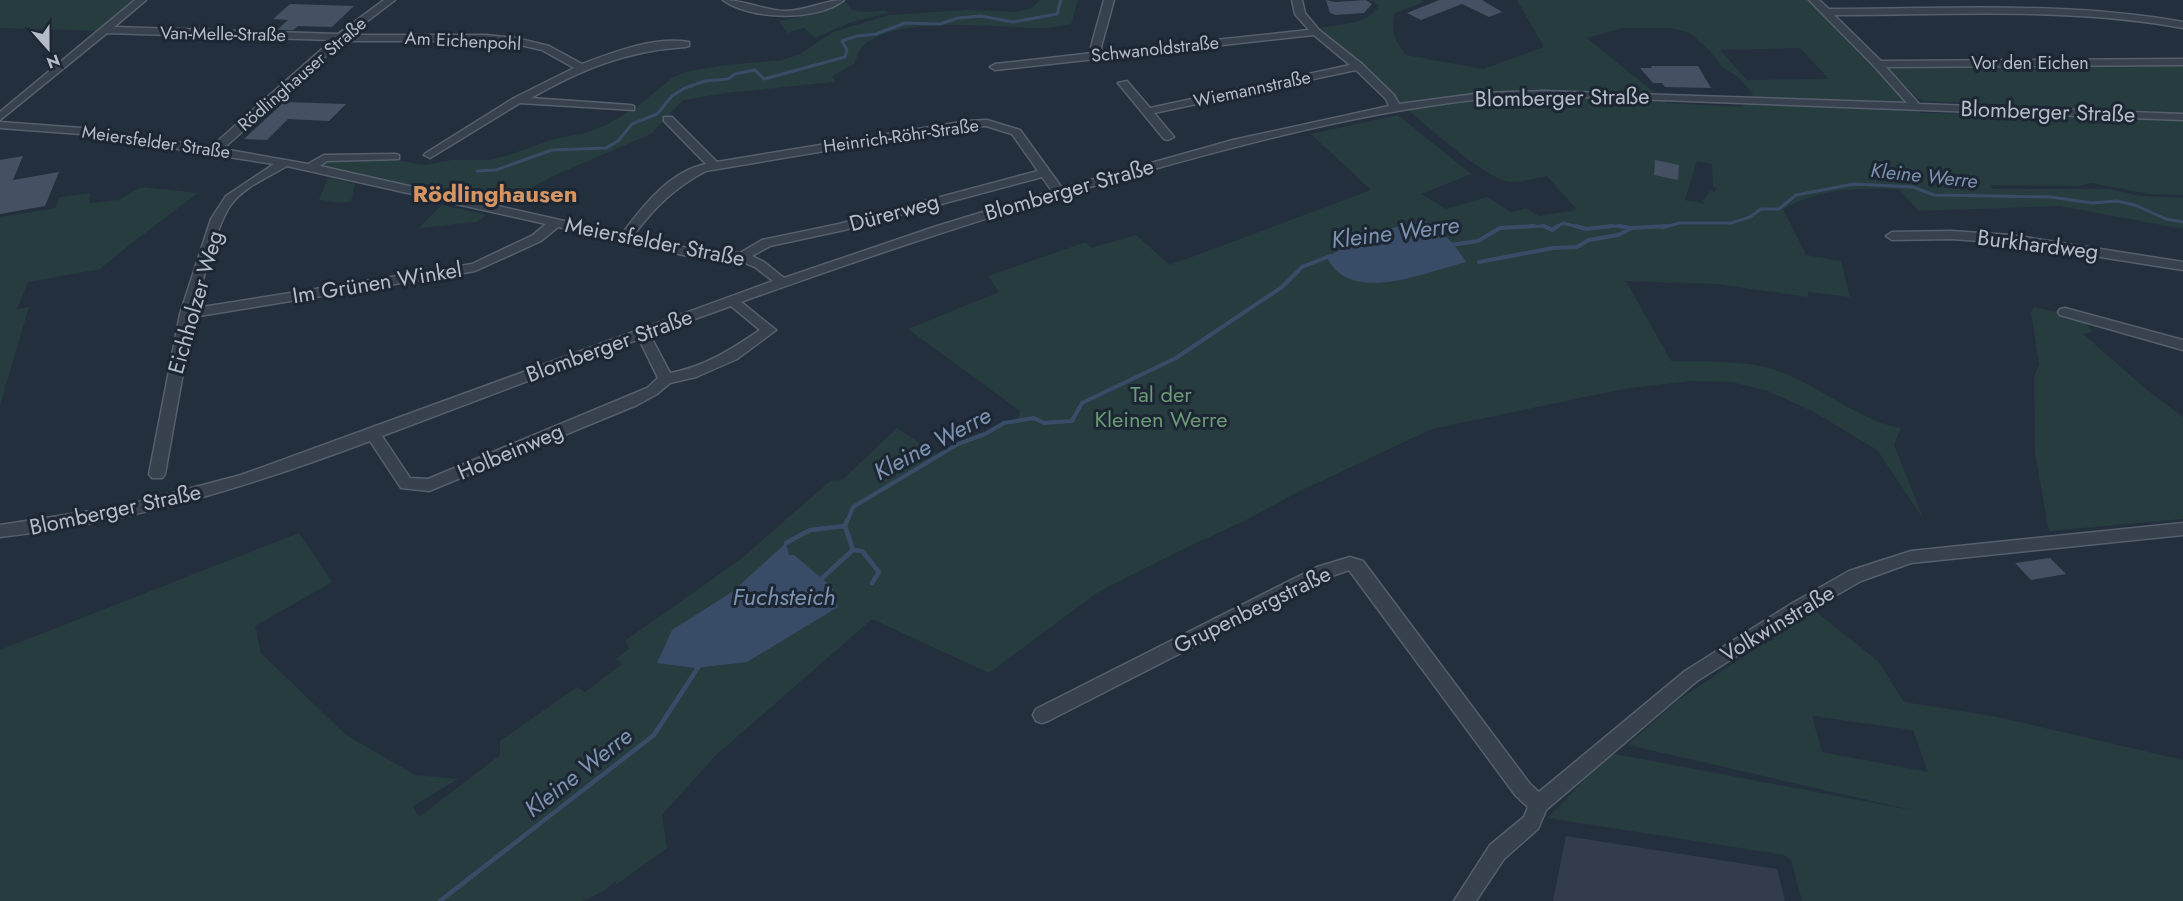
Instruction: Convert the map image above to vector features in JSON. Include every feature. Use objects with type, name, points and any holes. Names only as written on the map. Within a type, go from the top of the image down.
[{"type":"street","points":[[0,117],[141,0]]},
{"type":"street","name":"Rödlinghauser Straße","points":[[216,150],[339,37],[390,0]]},
{"type":"street","points":[[728,0],[770,14],[788,15],[814,11],[839,0]]},
{"type":"street","points":[[1098,55],[1096,48],[1109,0]]},
{"type":"street","points":[[1297,0],[1300,14],[1316,32],[1358,66],[1390,98],[1396,108]]},
{"type":"street","points":[[1814,0],[1878,64],[1915,106]]},
{"type":"street","points":[[1826,12],[2055,12],[2140,17],[2181,27]]},
{"type":"street","name":"Van-Melle-Straße","points":[[106,30],[339,37]]},
{"type":"street","name":"Schwanoldstraße","points":[[995,68],[1316,32]]},
{"type":"street","name":"Am Eichenpohl","points":[[339,37],[486,38],[516,41],[545,48],[582,68]]},
{"type":"street","points":[[430,155],[518,100],[582,68],[650,47],[685,44]]},
{"type":"street","name":"Vor den Eichen","points":[[1878,64],[2183,62]]},
{"type":"street","name":"Wiemannstraße","points":[[1146,112],[1358,66]]},
{"type":"street","points":[[1123,83],[1167,137]]},
{"type":"street","name":"Blomberger Straße","points":[[0,531],[89,519],[164,503],[267,471],[642,332],[894,242],[1058,191],[1222,147],[1396,108],[1479,96],[1550,93],[2183,117]]},
{"type":"street","points":[[518,100],[630,108]]},
{"type":"street","points":[[668,119],[713,165]]},
{"type":"street","name":"Heinrich-Röhr-Straße","points":[[626,237],[665,190],[681,179],[713,165],[927,130],[987,123],[1016,132],[1058,191]]},
{"type":"street","name":"Meiersfelder Straße","points":[[0,125],[81,131],[216,150],[311,167],[692,253],[744,256],[769,269],[781,282]]},
{"type":"street","name":"Meiersfelder Straße","points":[[311,167],[324,158],[395,157]]},
{"type":"street","name":"Eichholzer Weg","points":[[157,474],[172,382],[187,314],[200,269],[223,207],[256,179],[285,162]]},
{"type":"street","name":"Dürerweg","points":[[744,256],[766,243],[850,224],[1046,173]]},
{"type":"street","name":"Im Grünen Winkel","points":[[187,314],[475,267],[537,238],[556,222]]},
{"type":"street","name":"Burkhardweg","points":[[1892,236],[1951,235],[2011,239],[2183,266]]},
{"type":"street","name":"Holbeinweg","points":[[372,433],[406,484],[429,485],[632,401],[652,391],[666,379],[691,374],[732,356],[769,330],[737,305]]},
{"type":"street","points":[[2066,312],[2183,345]]},
{"type":"street","points":[[642,332],[666,379]]},
{"type":"street","name":"Volkwinstraße","points":[[1464,901],[1497,852],[1530,823],[1539,804],[1691,676],[1797,609],[1855,576],[1911,557],[2183,529]]},
{"type":"street","name":"Grupenbergstraße","points":[[1042,715],[1323,572],[1350,563],[1357,566],[1523,790],[1539,804]]},
{"type":"shaded area","points":[[1566,836],[1777,869],[1785,901],[1553,901]]},
{"type":"green space","points":[[0,0],[137,0],[98,31],[0,28]]},
{"type":"green space","points":[[845,0],[852,10],[870,12],[885,10],[888,13],[849,23],[815,38],[804,28],[787,33],[779,21],[810,15]]},
{"type":"green space","points":[[1040,0],[1078,0],[1071,24],[1039,28],[971,25],[922,26],[880,35],[863,46],[854,64],[832,76],[836,82],[725,93],[683,100],[651,134],[553,176],[497,206],[322,166],[335,159],[389,159],[425,165],[451,160],[489,160],[554,139],[586,133],[606,125],[635,108],[672,78],[685,72],[725,65],[783,60],[800,54],[833,32],[889,15],[965,10],[1015,12],[1032,8]]},
{"type":"green space","name":"Tal der Kleinen Werre","points":[[1371,0],[1421,0],[1424,2],[1395,13],[1394,36],[1406,55],[1483,69],[1544,47],[1517,0],[1810,0],[1903,99],[1921,113],[2019,114],[2183,121],[2183,195],[2148,194],[2092,183],[2078,186],[1990,185],[1993,189],[2109,189],[2142,196],[2183,198],[2183,229],[2060,206],[1919,211],[1898,189],[1853,189],[1810,197],[1783,209],[1806,255],[1841,261],[1850,297],[1808,292],[1808,297],[1716,284],[1626,281],[1671,361],[1726,362],[1768,368],[1796,378],[1869,418],[1901,428],[1894,445],[1924,520],[1877,450],[1814,412],[1768,391],[1731,382],[1690,381],[1624,389],[1432,429],[1298,492],[1098,592],[989,673],[872,619],[715,756],[662,815],[667,848],[617,884],[615,881],[605,890],[583,901],[0,901],[0,650],[299,533],[332,582],[255,626],[261,653],[346,735],[415,775],[458,779],[413,806],[419,817],[500,755],[500,741],[577,687],[585,692],[622,664],[615,659],[629,649],[626,640],[741,559],[830,481],[842,480],[897,428],[936,454],[1019,417],[1020,411],[908,329],[999,292],[988,276],[1086,242],[1091,248],[1136,235],[1170,265],[1371,190],[1311,134],[1398,115],[1471,174],[1421,194],[1446,209],[1487,197],[1511,212],[1526,208],[1539,216],[1577,210],[1547,176],[1511,182],[1494,176],[1471,161],[1414,115],[1319,28],[1360,20],[1368,17],[1379,6]],"holes":[[[1622,28],[1670,28],[1690,33],[1709,50],[1722,67],[1738,77],[1753,93],[1742,107],[1667,103],[1587,38]],[[1800,48],[1829,79],[1747,80],[1720,50]],[[1697,161],[1712,164],[1713,187],[1717,188],[1715,192],[1710,191],[1702,201],[1705,204],[1685,200]]]},
{"type":"green space","points":[[2183,63],[2183,113],[1923,101],[1917,98],[1886,66]]},
{"type":"green space","points":[[328,177],[355,184],[351,201],[343,203],[319,200]]},
{"type":"green space","points":[[142,187],[198,193],[100,269],[28,282],[17,309],[29,307],[0,405],[0,217],[55,208],[60,197],[90,193],[89,203],[118,200]]},
{"type":"green space","points":[[442,205],[487,215],[477,222],[419,228]]},
{"type":"green space","points":[[2034,307],[2083,321],[2092,332],[2083,334],[2146,389],[2183,417],[2183,519],[2049,531],[2035,454],[2034,376],[2039,365],[2031,312]]},
{"type":"green space","points":[[1815,611],[1878,661],[1904,702],[1993,716],[2183,760],[2183,901],[1802,901],[1791,860],[1784,855],[1548,818],[1610,753],[1916,811],[1628,745],[1677,701]],"holes":[[[1812,716],[1913,730],[1928,772],[1822,752]]]},
{"type":"water","points":[[1426,221],[1449,239],[1466,262],[1410,278],[1370,283],[1352,280],[1338,272],[1327,257],[1375,234]]},
{"type":"water","name":"Fuchsteich","points":[[786,543],[789,555],[794,555],[832,587],[838,607],[747,662],[696,668],[657,663],[672,630],[732,592]]},
{"type":"building","points":[[1326,0],[1335,2],[1366,0],[1372,4],[1364,13],[1336,15],[1330,13]]},
{"type":"building","points":[[1439,0],[1482,0],[1502,12],[1489,17],[1462,4],[1421,20],[1407,13]]},
{"type":"building","points":[[290,4],[354,6],[332,27],[298,26],[293,30],[277,30],[288,20],[273,19]]},
{"type":"building","points":[[1651,66],[1698,66],[1711,88],[1665,87],[1662,83],[1653,83],[1640,68],[1652,68]]},
{"type":"building","points":[[284,102],[346,104],[329,121],[288,119],[267,140],[244,139]]},
{"type":"building","points":[[23,156],[13,180],[59,172],[45,206],[0,214],[0,160]]},
{"type":"building","points":[[1655,160],[1679,165],[1678,180],[1654,175]]},
{"type":"building","points":[[2050,558],[2066,574],[2031,580],[2015,563]]},
{"type":"waterway","points":[[477,171],[496,170],[552,150],[606,148],[618,141],[632,124],[657,114],[672,96],[685,88],[705,81],[728,79],[735,74],[755,70],[764,79],[845,57],[847,50],[842,41],[857,36],[876,34],[905,23],[940,24],[958,18],[981,16],[1013,22],[1057,14],[1061,0]]},
{"type":"waterway","name":"Kleine Werre","points":[[1662,228],[1679,223],[1731,223],[1750,217],[1761,209],[1779,209],[1796,195],[1854,184],[1913,187],[1934,195],[2051,197],[2092,203],[2117,201],[2135,205],[2166,219],[2183,222]]},
{"type":"waterway","name":"Kleine Werre","points":[[1555,228],[1563,223],[1582,228]]},
{"type":"waterway","name":"Kleine Werre","points":[[1451,245],[1478,241],[1500,228],[1534,226]]},
{"type":"waterway","name":"Kleine Werre","points":[[1502,228],[1543,226],[1547,228]]},
{"type":"waterway","name":"Kleine Werre","points":[[1544,226],[1552,230],[1555,228]]},
{"type":"waterway","name":"Kleine Werre","points":[[1576,226],[1586,229],[1612,226]]},
{"type":"waterway","name":"Kleine Werre","points":[[1597,228],[1616,226],[1631,228]]},
{"type":"waterway","name":"Kleine Werre","points":[[1619,226],[1632,228]]},
{"type":"waterway","name":"Kleine Werre","points":[[1632,228],[1667,226]]},
{"type":"waterway","name":"Kleine Werre","points":[[1479,262],[1553,248],[1577,247],[1589,240],[1618,235],[1632,228]]},
{"type":"waterway","name":"Kleine Werre","points":[[847,522],[853,507],[958,444],[985,434],[1004,423],[1034,418],[1044,423],[1072,421],[1082,403],[1176,358],[1282,287],[1302,267],[1330,256]]},
{"type":"waterway","name":"Kleine Werre","points":[[845,526],[847,520]]},
{"type":"waterway","points":[[786,543],[810,530],[845,526]]},
{"type":"waterway","name":"Kleine Werre","points":[[845,526],[853,550]]},
{"type":"waterway","name":"Kleine Werre","points":[[820,580],[853,550]]},
{"type":"waterway","points":[[853,550],[862,551],[879,572],[872,583]]},
{"type":"waterway","name":"Kleine Werre","points":[[440,901],[654,735],[699,666]]},
{"type":"district","name":"Rödlinghausen","points":[[495,193]]}]
